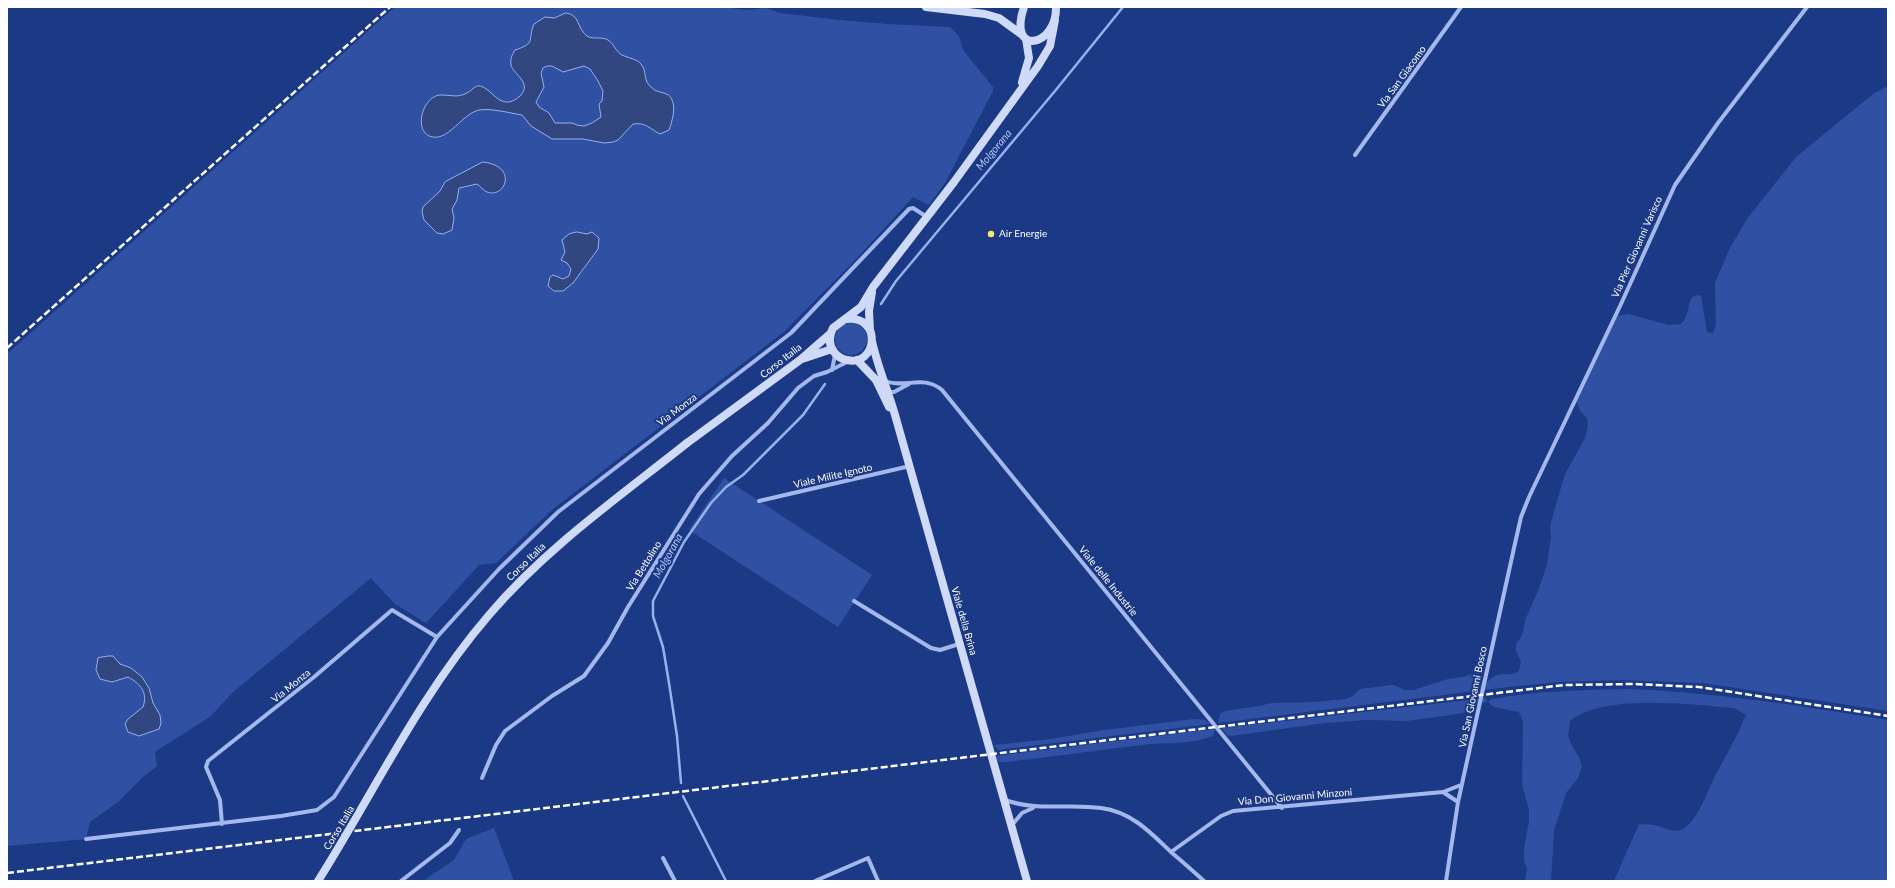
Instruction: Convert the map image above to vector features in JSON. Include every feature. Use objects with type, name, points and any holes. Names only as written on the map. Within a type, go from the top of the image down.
[{"type":"main road","points":[[926,7],[992,16],[1003,20],[1023,36],[1033,41],[1041,39],[1049,31],[1057,11]]},
{"type":"main road","points":[[1018,93],[1029,62],[1029,53],[1020,21],[1024,7]]},
{"type":"main road","points":[[873,287],[869,311],[872,341],[868,352],[853,360],[840,358],[834,352],[830,344],[831,333],[837,324],[861,307],[873,287],[927,217],[1018,93],[1050,46],[1057,11]]},
{"type":"main road","points":[[846,319],[858,319],[870,330]]},
{"type":"main road","name":"Corso Italia","points":[[318,881],[351,828],[393,754],[457,654],[489,615],[534,566],[687,443],[800,360],[831,333]]},
{"type":"main road","name":"Viale della Brina","points":[[872,341],[880,381],[898,422]]},
{"type":"main road","points":[[800,360],[834,352]]},
{"type":"main road","name":"Viale della Brina","points":[[853,360],[880,381],[889,393],[1027,881]]},
{"type":"street","name":"Via San Giacomo","points":[[1355,155],[1461,7]]},
{"type":"street","name":"Via Pier Giovanni Varisco","points":[[1521,517],[1675,185],[1718,123],[1807,7]]},
{"type":"street","name":"Via Monza","points":[[86,839],[222,824],[317,810],[334,797],[437,637],[499,569],[558,512],[791,333],[909,209],[913,208],[927,217]]},
{"type":"street","points":[[831,370],[834,363],[834,352]]},
{"type":"street","name":"Via Bettolino","points":[[482,778],[496,745],[505,731],[552,696],[584,676],[608,643],[628,607],[699,494],[732,456],[786,404],[798,388],[814,376],[853,360]]},
{"type":"street","name":"Viale delle Industrie","points":[[880,381],[892,383],[924,382],[935,384],[942,390],[1282,808]]},
{"type":"street","points":[[889,393],[898,390],[911,382]]},
{"type":"street","name":"Viale Milite Ignoto","points":[[759,502],[910,466]]},
{"type":"street","name":"Via San Giovanni Bosco","points":[[1446,881],[1461,785],[1521,517]]},
{"type":"street","points":[[854,601],[930,648],[940,650],[959,644]]},
{"type":"street","name":"Via Monza","points":[[222,824],[220,800],[206,767],[208,761],[314,678],[392,610],[437,637]]},
{"type":"street","name":"Via Don Giovanni Minzoni","points":[[1171,852],[1226,813],[1443,792],[1461,785]]},
{"type":"street","points":[[1443,792],[1458,802]]},
{"type":"street","points":[[1004,800],[1019,805],[1036,808],[1094,807],[1117,812],[1144,826],[1204,881]]},
{"type":"street","points":[[1012,825],[1022,813],[1036,808]]},
{"type":"street","points":[[401,881],[450,843],[459,830]]},
{"type":"street","points":[[663,858],[675,881]]},
{"type":"street","points":[[816,881],[868,858],[878,881]]},
{"type":"shaded area","points":[[395,7],[721,7],[748,10],[766,8],[780,13],[840,20],[950,27],[959,36],[963,50],[993,87],[993,91],[946,181],[929,205],[913,197],[858,257],[785,331],[553,509],[496,563],[479,565],[426,623],[395,604],[371,578],[232,693],[211,716],[155,752],[157,766],[143,777],[118,802],[90,822],[86,839],[7,846],[7,354]]},
{"type":"shaded area","points":[[566,13],[571,14],[576,19],[581,30],[587,36],[608,40],[620,54],[639,62],[643,67],[649,85],[654,90],[671,97],[674,111],[669,130],[660,134],[648,126],[633,124],[618,140],[613,142],[604,143],[583,139],[552,139],[531,126],[522,115],[495,110],[479,110],[467,116],[445,135],[433,137],[427,134],[423,129],[421,122],[422,115],[429,101],[434,97],[441,95],[461,95],[478,86],[487,89],[503,102],[514,100],[520,96],[524,87],[521,79],[512,68],[512,55],[515,50],[522,48],[529,43],[534,24],[545,17],[554,18]],"holes":[[[552,66],[563,72],[584,66],[590,69],[603,91],[602,101],[599,104],[601,117],[584,126],[572,123],[555,123],[549,113],[539,107],[536,102],[544,87],[541,73],[543,68]]]},
{"type":"shaded area","points":[[1888,86],[1888,711],[1703,683],[1622,680],[1558,682],[1508,687],[1218,723],[1220,714],[1225,711],[1271,703],[1315,702],[1345,699],[1353,696],[1360,689],[1393,685],[1405,690],[1414,690],[1448,679],[1463,677],[1474,673],[1479,675],[1484,683],[1486,683],[1497,675],[1517,673],[1521,662],[1516,651],[1516,645],[1522,635],[1526,618],[1538,591],[1547,565],[1551,538],[1550,526],[1565,474],[1585,438],[1588,425],[1587,418],[1580,411],[1577,403],[1577,393],[1612,321],[1618,316],[1629,314],[1668,325],[1681,324],[1687,315],[1692,297],[1699,295],[1701,296],[1707,332],[1713,333],[1716,324],[1715,283],[1730,248],[1747,219],[1796,157],[1873,94]]},
{"type":"shaded area","points":[[483,162],[501,169],[505,175],[503,187],[499,191],[493,193],[487,192],[477,184],[459,188],[457,200],[452,209],[454,218],[452,230],[443,234],[437,233],[424,220],[422,211],[423,207],[440,191],[445,182]]},
{"type":"shaded area","points":[[577,232],[587,234],[592,232],[599,238],[598,249],[573,283],[563,291],[554,291],[548,286],[550,277],[553,275],[563,279],[569,276],[571,269],[567,263],[561,260],[565,252],[562,240],[569,234]]},
{"type":"shaded area","points":[[848,323],[854,323],[864,330],[867,339],[866,345],[860,352],[854,355],[848,355],[838,348],[835,342],[835,336],[842,326]]},
{"type":"shaded area","points":[[724,478],[872,575],[838,627],[689,530]]},
{"type":"shaded area","points":[[113,656],[120,664],[131,668],[142,677],[149,688],[153,703],[160,715],[161,723],[159,729],[139,736],[128,732],[125,724],[128,719],[143,707],[145,697],[144,693],[137,683],[128,677],[112,682],[100,679],[96,670],[98,658]]},
{"type":"shaded area","points":[[1628,689],[1726,696],[1888,720],[1888,881],[1614,881],[1639,824],[1655,825],[1678,831],[1692,821],[1701,807],[1746,715],[1734,708],[1672,703],[1649,703],[1604,707],[1585,712],[1570,721],[1568,736],[1579,757],[1582,767],[1578,778],[1566,793],[1554,830],[1551,881],[1525,881],[1527,869],[1524,860],[1524,848],[1529,822],[1529,810],[1522,784],[1523,722],[1519,712],[1494,707],[1488,702],[1492,699],[1509,696],[1577,690]]},
{"type":"shaded area","points":[[1486,698],[1487,702],[1477,703],[1474,710],[1458,714],[1406,721],[1366,720],[1325,723],[1231,736],[1227,735],[1222,728]]},
{"type":"shaded area","points":[[1194,719],[1205,720],[1211,724],[998,750],[994,745],[1051,739],[1104,730]]},
{"type":"shaded area","points":[[1215,729],[1213,736],[1196,741],[1143,745],[1006,762],[999,762],[996,758],[997,756],[1003,755]]},
{"type":"shaded area","points":[[494,828],[514,881],[423,881],[454,860],[466,839]]},
{"type":"waterway","name":"Molgorana","points":[[881,304],[896,281],[1055,91],[1123,7]]},
{"type":"waterway","name":"Molgorana","points":[[681,783],[677,736],[669,683],[663,647],[653,616],[653,601],[684,542],[711,503],[726,487],[743,475],[803,415],[825,384]]},
{"type":"waterway","name":"Molgorana","points":[[683,796],[726,881]]},
{"type":"railway","points":[[7,348],[390,7]]},
{"type":"railway","points":[[7,873],[1564,685],[1634,684],[1699,687],[1888,716]]},
{"type":"place","name":"Air Energie","points":[[991,234]]}]
